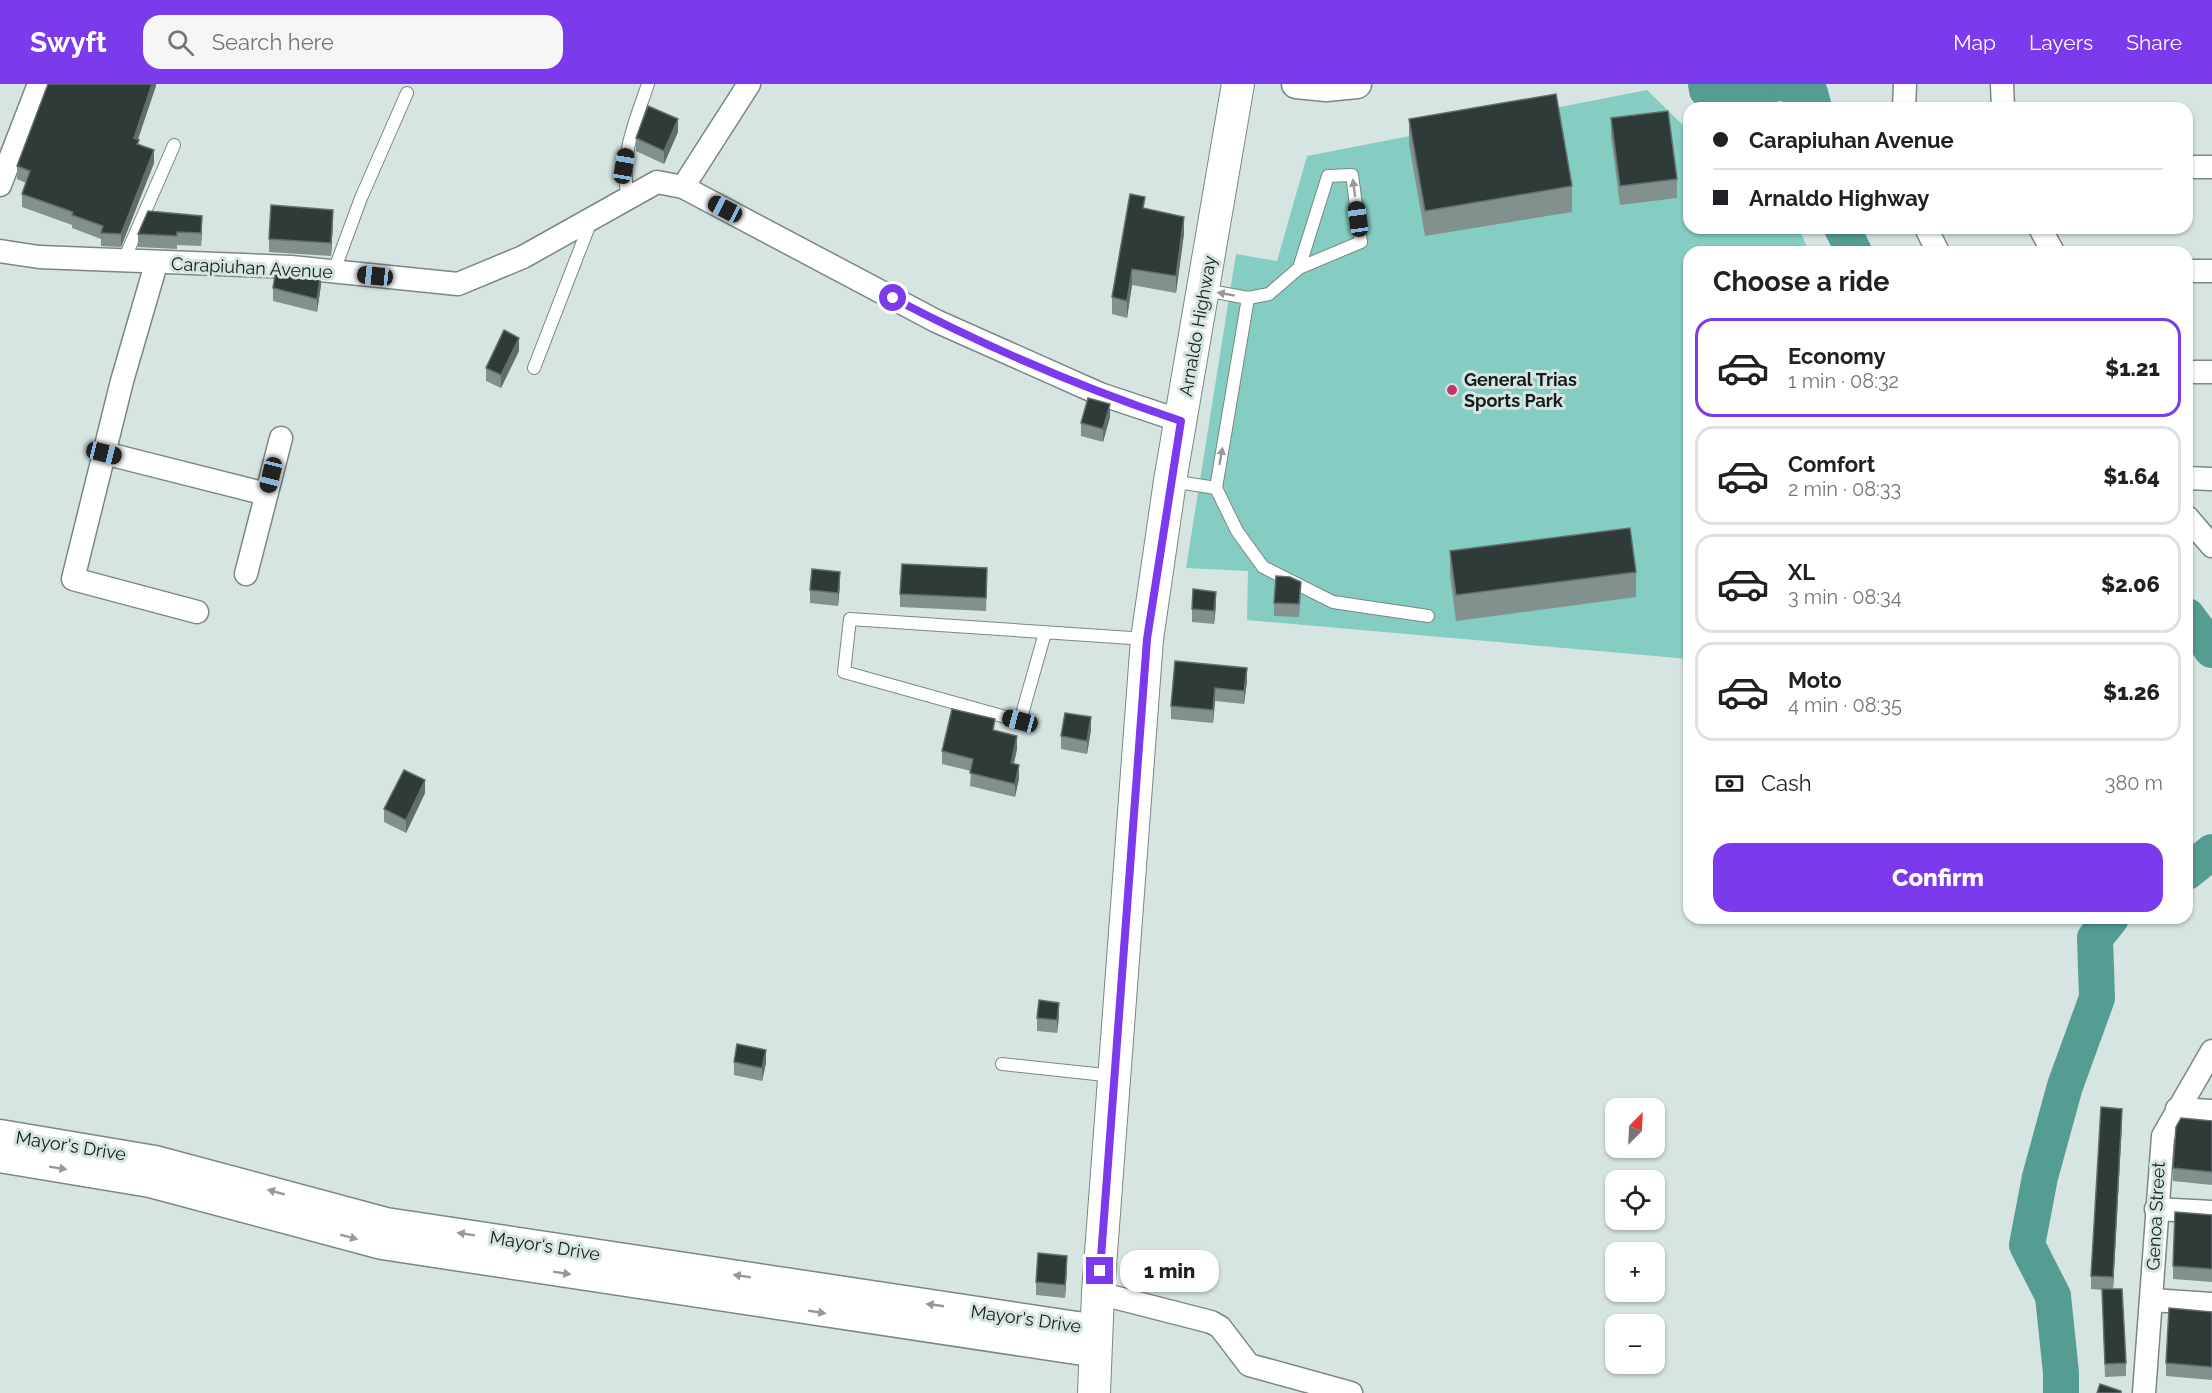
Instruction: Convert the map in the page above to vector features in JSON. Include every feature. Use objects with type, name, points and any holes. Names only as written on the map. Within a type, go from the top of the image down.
[{"type":"main road","name":"Arnaldo Highway","points":[[1094,1393],[1098,1293],[1147,639],[1170,481],[1205,290],[1238,84]]},
{"type":"street","points":[[0,185],[39,84]]},
{"type":"street","points":[[682,187],[749,84]]},
{"type":"street","points":[[1296,84],[1326,87],[1357,84]]},
{"type":"street","points":[[1904,102],[1905,84]]},
{"type":"street","points":[[2002,84],[2003,102]]},
{"type":"street","points":[[2193,167],[2212,167]]},
{"type":"street","name":"Carapiuhan Avenue","points":[[0,251],[39,257],[156,264],[291,267],[458,284],[523,257],[657,182],[682,187],[936,321],[1100,394],[1181,421]]},
{"type":"street","points":[[156,264],[104,453],[73,579],[197,612]]},
{"type":"street","points":[[2193,271],[2212,272]]},
{"type":"street","points":[[2193,372],[2212,372]]},
{"type":"street","points":[[246,574],[281,438]]},
{"type":"street","points":[[104,453],[266,494]]},
{"type":"street","points":[[2193,478],[2212,479]]},
{"type":"street","points":[[2193,524],[2212,546]]},
{"type":"street","name":"Genoa Street","points":[[2144,1393],[2163,1136],[2212,1051]]},
{"type":"street","points":[[2177,1109],[2212,1111]]},
{"type":"street","name":"Mayor's Drive","points":[[0,1134],[155,1160],[386,1222],[521,1255]]},
{"type":"street","name":"Mayor's Drive","points":[[0,1158],[150,1183],[382,1245],[521,1255],[1096,1341]]},
{"type":"street","points":[[2156,1209],[2212,1212]]},
{"type":"street","points":[[1098,1293],[1211,1322],[1220,1327],[1249,1365],[1351,1393]]},
{"type":"street","points":[[2152,1300],[2212,1304]]},
{"type":"street","points":[[2144,1393],[2150,1393]]},
{"type":"lane","points":[[627,197],[624,166],[628,142],[648,84]]},
{"type":"lane","points":[[334,272],[361,198],[407,93]]},
{"type":"lane","points":[[123,262],[174,145]]},
{"type":"lane","points":[[1205,290],[1248,298],[1269,294],[1299,268],[1361,242],[1352,175],[1328,176],[1299,268]]},
{"type":"lane","points":[[534,368],[593,217]]},
{"type":"lane","points":[[1248,298],[1216,489],[1237,531],[1263,567],[1333,602],[1366,609],[1428,616]]},
{"type":"lane","points":[[1170,481],[1216,489]]},
{"type":"lane","points":[[1045,633],[1020,721],[844,672],[850,619],[1147,639]]},
{"type":"lane","points":[[1002,1064],[1114,1076]]},
{"type":"green space","name":"General Trias Sports Park","points":[[1647,90],[1683,125],[1683,234],[1802,234],[1806,246],[1683,246],[1683,658],[1247,620],[1248,571],[1186,568],[1236,254],[1277,261],[1307,156]]},
{"type":"building","points":[[48,84],[152,84],[134,138],[139,140],[137,144],[154,150],[121,234],[101,233],[103,226],[72,215],[73,212],[22,194],[30,171],[17,166]]},
{"type":"building","points":[[1556,94],[1572,186],[1425,211],[1409,119]]},
{"type":"building","points":[[648,106],[678,119],[664,151],[636,138]]},
{"type":"building","points":[[1668,111],[1677,179],[1620,186],[1611,118]]},
{"type":"building","points":[[1130,194],[1145,197],[1143,208],[1184,217],[1176,276],[1132,269],[1127,301],[1112,297]]},
{"type":"building","points":[[271,205],[333,210],[331,243],[269,239]]},
{"type":"building","points":[[148,211],[202,216],[201,233],[177,232],[177,236],[138,234]]},
{"type":"building","points":[[295,268],[321,272],[317,299],[273,288],[276,269],[295,272]]},
{"type":"building","points":[[504,330],[519,338],[501,375],[486,368]]},
{"type":"building","points":[[1088,398],[1110,404],[1103,429],[1081,423]]},
{"type":"building","points":[[1630,528],[1636,572],[1456,595],[1450,551]]},
{"type":"building","points":[[902,564],[987,568],[986,598],[900,594]]},
{"type":"building","points":[[812,569],[840,572],[838,593],[810,590]]},
{"type":"building","points":[[1276,576],[1290,577],[1301,582],[1299,604],[1274,603]]},
{"type":"building","points":[[1193,589],[1216,592],[1214,611],[1192,609]]},
{"type":"building","points":[[1175,661],[1247,668],[1244,691],[1215,688],[1213,710],[1171,706]]},
{"type":"building","points":[[952,709],[995,719],[993,730],[1017,736],[1011,763],[1019,765],[1015,784],[970,773],[973,759],[942,751]]},
{"type":"building","points":[[1065,713],[1091,717],[1087,741],[1061,736]]},
{"type":"building","points":[[404,770],[425,780],[406,820],[384,809]]},
{"type":"building","points":[[1039,1000],[1059,1003],[1057,1020],[1037,1018]]},
{"type":"building","points":[[737,1044],[766,1050],[762,1068],[734,1062]]},
{"type":"building","points":[[2101,1107],[2122,1109],[2113,1277],[2091,1276]]},
{"type":"building","points":[[2181,1118],[2212,1121],[2212,1172],[2173,1168],[2176,1127]]},
{"type":"building","points":[[2175,1212],[2212,1215],[2212,1269],[2173,1266]]},
{"type":"building","points":[[1038,1253],[1067,1256],[1065,1285],[1036,1282]]},
{"type":"building","points":[[2102,1289],[2122,1289],[2126,1363],[2105,1364]]},
{"type":"building","points":[[2169,1308],[2212,1312],[2212,1367],[2166,1363]]},
{"type":"building","points":[[2100,1384],[2121,1391],[2121,1393],[2097,1393]]},
{"type":"waterway","points":[[1706,84],[1707,90],[1748,95],[1773,84]]},
{"type":"waterway","points":[[1786,84],[1810,93],[1812,102]]},
{"type":"waterway","points":[[1845,234],[1851,246]]},
{"type":"waterway","points":[[2193,624],[2212,650]]},
{"type":"waterway","points":[[2193,867],[2212,852]]},
{"type":"waterway","points":[[2061,1393],[2053,1296],[2027,1245],[2040,1177],[2065,1086],[2097,998],[2095,938],[2106,924]]},
{"type":"place","name":"General Trias Sports Park","points":[[1452,390]]},
{"type":"route","points":[[893,298],[936,321],[1100,394],[1181,421],[1147,639],[1100,1271]]}]
